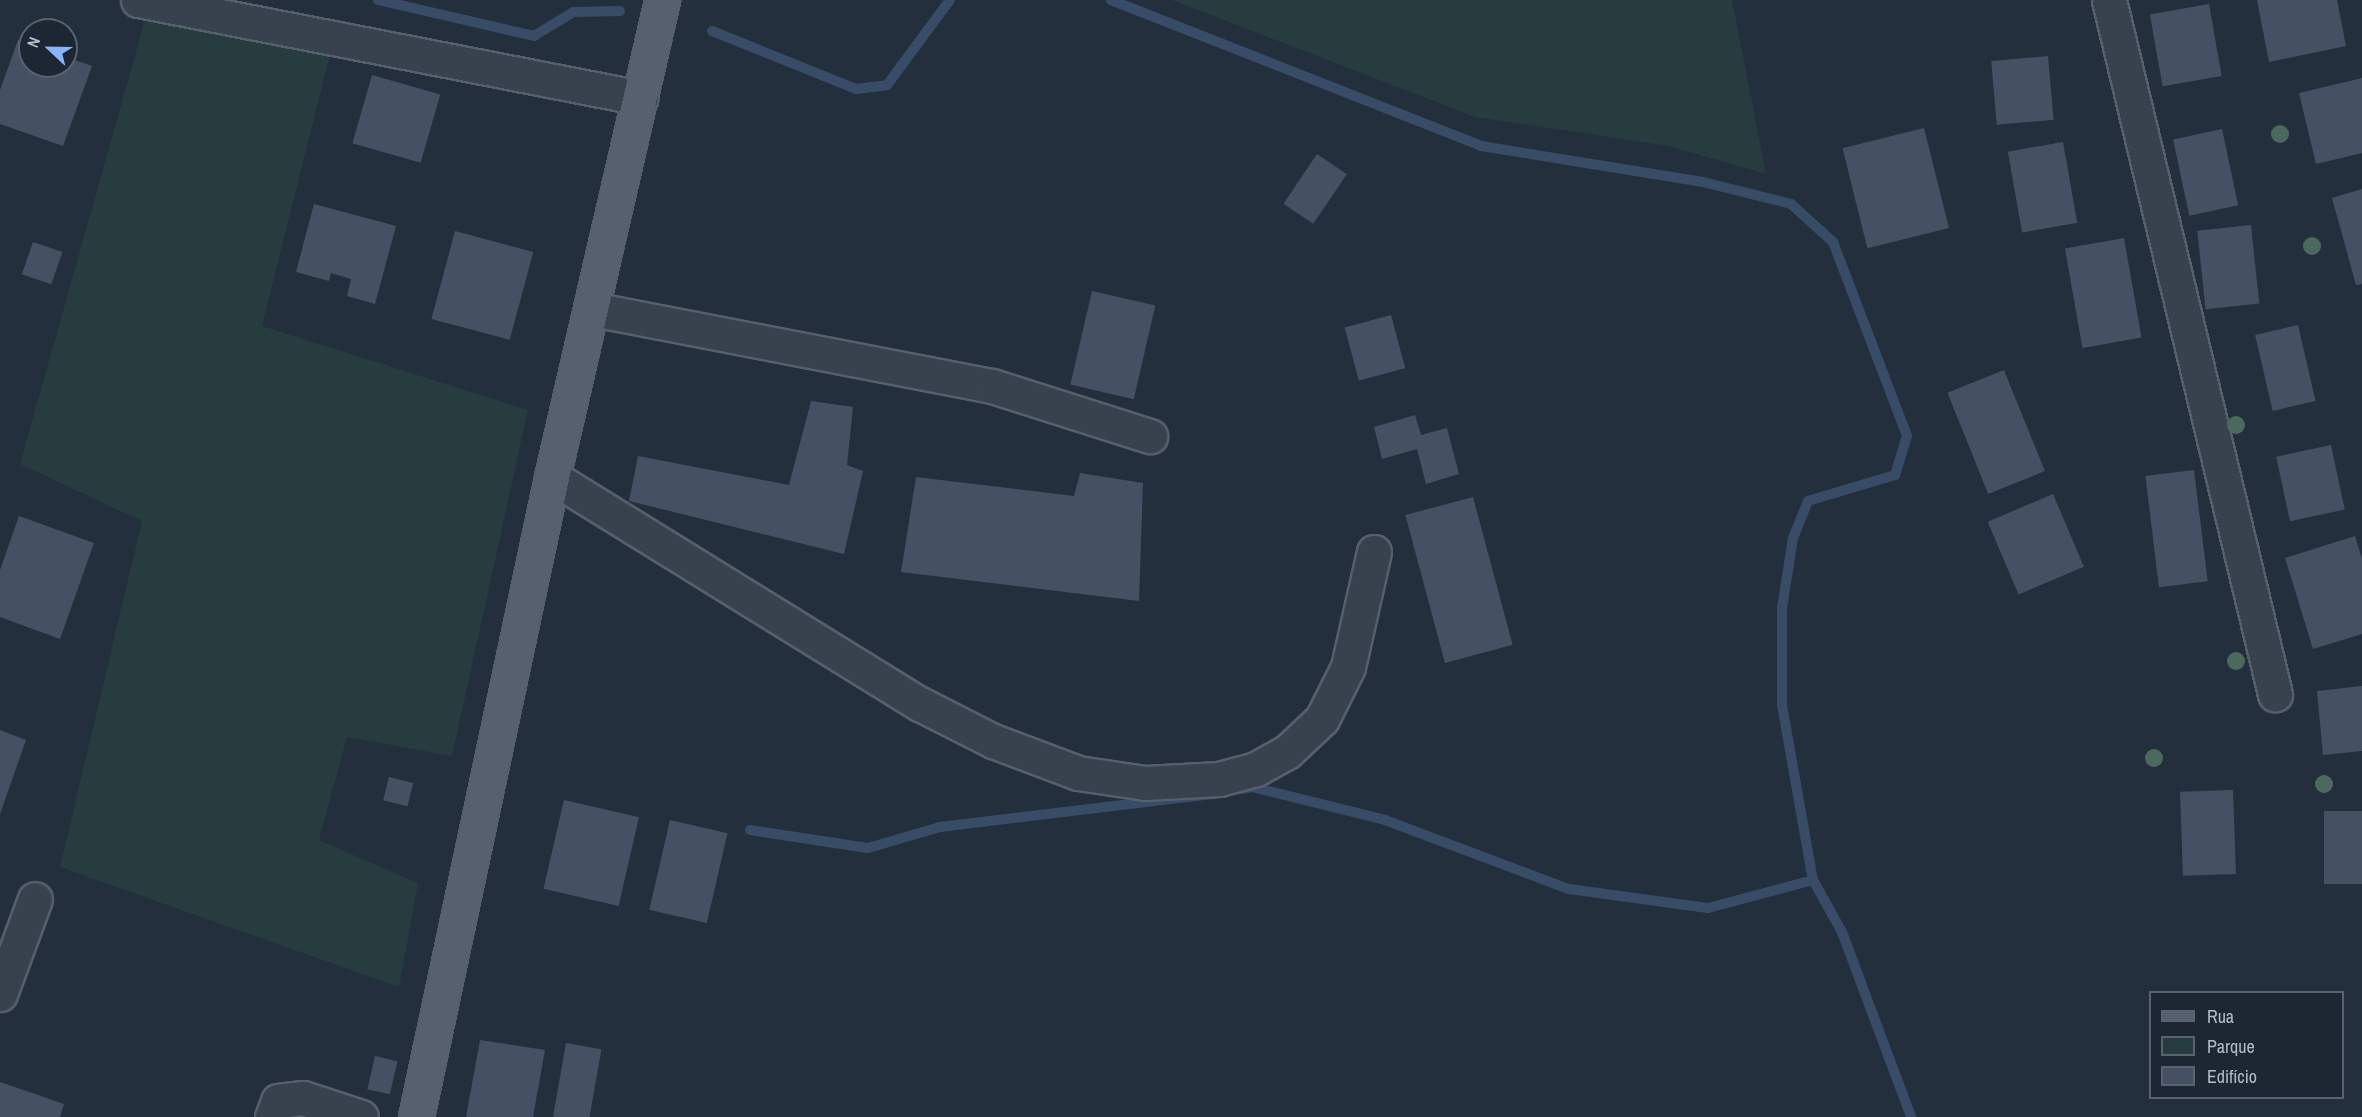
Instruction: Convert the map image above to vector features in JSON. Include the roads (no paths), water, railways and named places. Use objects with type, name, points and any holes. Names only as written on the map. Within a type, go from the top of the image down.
[{"type":"main road","points":[[416,1117],[552,477],[663,0]]},
{"type":"street","points":[[138,0],[641,98]]},
{"type":"street","points":[[2109,0],[2275,694]]},
{"type":"street","points":[[592,309],[993,386],[1150,436]]},
{"type":"street","points":[[552,477],[972,731],[1078,773],[1145,783],[1219,779],[1256,769],[1287,752],[1322,719],[1348,668],[1374,552]]},
{"type":"street","points":[[0,994],[35,899]]},
{"type":"street","points":[[272,1117],[278,1101],[303,1098],[361,1117]]},
{"type":"waterway","points":[[378,0],[534,36],[573,12],[620,11]]},
{"type":"waterway","points":[[712,31],[856,89],[887,85],[950,0]]},
{"type":"waterway","points":[[1111,0],[1481,146],[1703,182],[1791,204],[1833,242],[1907,436],[1895,475],[1808,501],[1793,538],[1782,608],[1782,705],[1813,880],[1842,932],[1911,1117]]},
{"type":"waterway","points":[[1241,789],[1252,787],[1385,820],[1569,889],[1708,908],[1813,880]]},
{"type":"waterway","points":[[750,830],[868,848],[940,827],[1214,794]]}]
